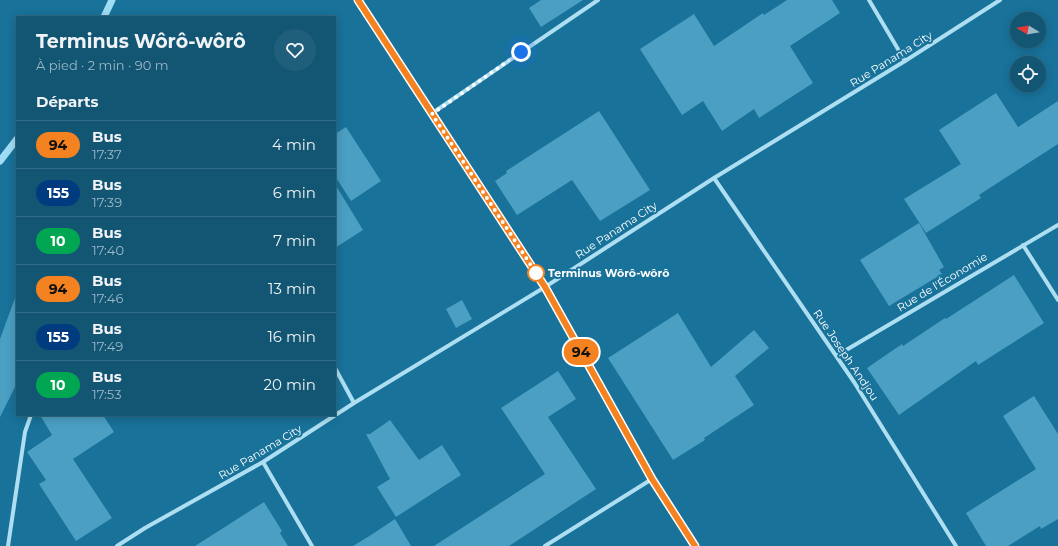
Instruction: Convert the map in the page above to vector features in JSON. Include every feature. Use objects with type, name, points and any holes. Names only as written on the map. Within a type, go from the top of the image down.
[{"type":"street","points":[[358,0],[545,287],[652,479],[695,546]]},
{"type":"street","points":[[432,114],[598,0]]},
{"type":"street","points":[[869,0],[905,61]]},
{"type":"street","name":"Rue Panama City","points":[[336,415],[545,287],[714,178],[905,61],[1000,0]]},
{"type":"street","name":"Rue Joseph Andjou","points":[[714,178],[854,382],[956,546]]},
{"type":"street","name":"Rue de l'Économie","points":[[836,356],[1058,225]]},
{"type":"street","points":[[1023,245],[1058,300]]},
{"type":"street","points":[[336,370],[354,403]]},
{"type":"street","points":[[8,546],[25,432],[31,416]]},
{"type":"street","name":"Rue Panama City","points":[[117,546],[145,528],[263,462],[334,416]]},
{"type":"street","points":[[263,462],[312,546]]},
{"type":"street","points":[[546,546],[652,479]]},
{"type":"building","points":[[541,0],[583,0],[541,27],[529,8]]},
{"type":"building","points":[[787,0],[832,0],[840,13],[790,46],[813,83],[759,118],[754,109],[722,131],[703,101],[682,115],[640,49],[694,14],[714,46],[763,13],[764,15]]},
{"type":"building","points":[[996,93],[1018,127],[1058,101],[1058,144],[979,195],[981,198],[926,233],[904,199],[961,164],[939,130]]},
{"type":"building","points":[[599,111],[650,190],[600,221],[572,180],[517,215],[495,181],[507,173],[506,171]]},
{"type":"building","points":[[346,127],[381,181],[351,201],[336,178],[336,133]]},
{"type":"building","points":[[336,186],[363,230],[336,247]]},
{"type":"building","points":[[919,223],[944,267],[939,270],[942,274],[889,306],[860,260]]},
{"type":"building","points":[[1014,275],[1044,323],[978,365],[976,361],[899,415],[867,368],[902,344],[903,346]]},
{"type":"building","points":[[15,298],[16,385],[0,417],[0,339]]},
{"type":"building","points":[[462,300],[472,319],[456,328],[446,309]]},
{"type":"building","points":[[678,313],[711,367],[754,330],[769,348],[735,376],[754,405],[704,438],[705,440],[673,460],[608,358]]},
{"type":"building","points":[[558,371],[576,399],[548,417],[596,489],[509,546],[434,546],[545,474],[501,408]]},
{"type":"building","points":[[1034,396],[1058,434],[1058,519],[1041,529],[1040,526],[1008,546],[986,546],[966,513],[1036,469],[1003,416]]},
{"type":"building","points":[[41,416],[104,416],[114,432],[73,459],[112,518],[76,541],[39,484],[46,480],[27,452],[52,435]]},
{"type":"building","points":[[390,420],[419,460],[442,445],[461,475],[396,517],[377,487],[390,479],[366,434],[370,434]]},
{"type":"building","points":[[264,502],[282,531],[280,533],[288,546],[195,546]]},
{"type":"building","points":[[395,519],[411,546],[353,546],[371,535]]},
{"type":"waterway","points":[[104,16],[112,0]]},
{"type":"waterway","points":[[0,161],[16,140]]},
{"type":"bus line","name":"94","points":[[358,0],[545,287],[652,479],[695,546]]},
{"type":"place","name":"Terminus Wôrô-wôrô","points":[[536,273]]},
{"type":"route","points":[[521,52],[432,114],[536,273]]}]
